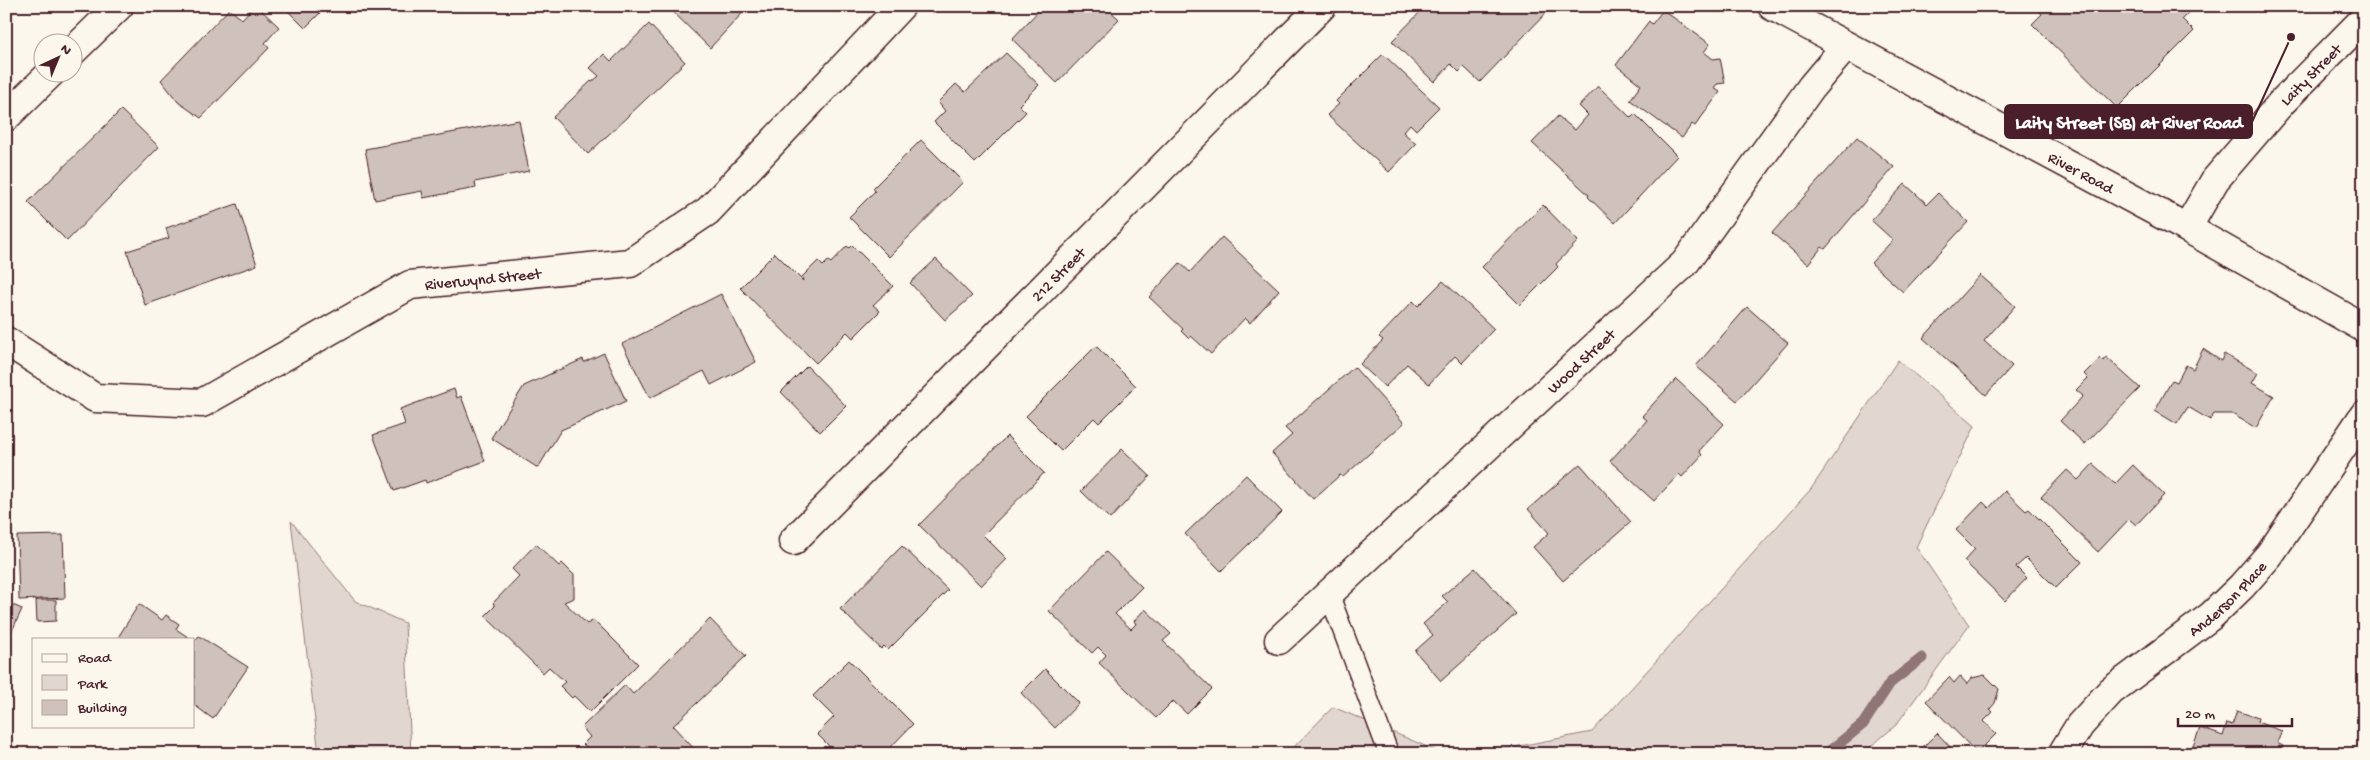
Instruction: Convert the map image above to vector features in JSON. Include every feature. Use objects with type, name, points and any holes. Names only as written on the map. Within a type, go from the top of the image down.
[{"type":"street","points":[[82,42],[119,6]]},
{"type":"street","name":"Riverwynd Street","points":[[6,341],[95,398],[202,403],[410,286],[630,263],[708,211],[901,6]]},
{"type":"street","name":"212 Street","points":[[792,541],[1322,6]]},
{"type":"street","name":"River Road","points":[[1772,6],[1845,47],[2187,228],[2364,328]]},
{"type":"street","name":"Laity Street","points":[[2187,228],[2215,180],[2282,102],[2364,19]]},
{"type":"street","name":"Wood Street","points":[[1279,640],[1685,263],[1812,86],[1845,47]]},
{"type":"street","points":[[6,117],[42,82]]},
{"type":"street","name":"Anderson Place","points":[[2062,754],[2080,725],[2111,691],[2211,616],[2242,586],[2270,554],[2364,415]]},
{"type":"lane","points":[[1329,594],[1389,754]]},
{"type":"green space","points":[[1898,360],[1975,426],[1916,547],[1969,625],[1896,725],[1862,754],[1478,754],[1592,732],[1811,489]]},
{"type":"green space","points":[[291,521],[355,601],[405,623],[411,754],[319,754]]},
{"type":"green space","points":[[1333,707],[1444,754],[1287,754]]},
{"type":"building","points":[[254,6],[257,6],[279,27],[265,43],[269,48],[201,118],[178,102],[161,80],[229,9],[242,19]]},
{"type":"building","points":[[283,6],[319,6],[323,10],[305,28]]},
{"type":"building","points":[[674,6],[749,6],[710,48],[671,10]]},
{"type":"building","points":[[1043,6],[1048,6],[1052,10],[1056,6],[1105,6],[1119,19],[1057,83],[1012,39]]},
{"type":"building","points":[[1426,6],[1543,6],[1548,11],[1480,82],[1464,67],[1459,72],[1451,64],[1434,82],[1392,41]]},
{"type":"building","points":[[2034,6],[2195,6],[2182,19],[2194,31],[2117,108],[2032,24],[2042,14]]},
{"type":"building","points":[[1663,10],[1710,44],[1704,52],[1713,59],[1720,58],[1725,83],[1717,84],[1714,88],[1720,92],[1695,126],[1692,124],[1682,138],[1630,100],[1641,85],[1616,65],[1649,21],[1652,24]]},
{"type":"building","points":[[649,24],[685,62],[588,154],[553,117],[591,81],[599,76],[590,68],[604,54],[611,61]]},
{"type":"building","points":[[1006,53],[1039,85],[1019,105],[1026,112],[975,163],[934,122],[945,111],[938,102],[956,84],[965,92]]},
{"type":"building","points":[[1382,55],[1439,107],[1416,130],[1410,124],[1403,132],[1416,144],[1389,172],[1327,115],[1339,104],[1336,101]]},
{"type":"building","points":[[1598,86],[1631,118],[1635,114],[1677,156],[1615,223],[1588,197],[1589,195],[1532,143],[1558,116],[1575,130],[1588,115],[1579,106]]},
{"type":"building","points":[[121,110],[159,147],[67,241],[28,202]]},
{"type":"building","points":[[519,120],[529,171],[475,182],[476,188],[423,198],[422,191],[375,200],[365,149]]},
{"type":"building","points":[[1857,137],[1894,167],[1825,249],[1822,247],[1808,264],[1772,233]]},
{"type":"building","points":[[921,140],[963,182],[889,257],[849,217],[875,191],[873,188]]},
{"type":"building","points":[[1905,184],[1927,204],[1938,193],[1968,222],[1903,292],[1871,263],[1893,240],[1871,220]]},
{"type":"building","points":[[237,204],[257,265],[145,305],[127,251],[169,238],[166,228]]},
{"type":"building","points":[[1543,205],[1578,241],[1556,264],[1558,267],[1520,305],[1482,267]]},
{"type":"building","points":[[1222,237],[1279,290],[1250,323],[1245,318],[1211,354],[1191,336],[1189,339],[1181,331],[1183,329],[1149,297],[1180,263],[1190,272]]},
{"type":"building","points":[[852,245],[893,286],[873,305],[880,311],[853,338],[847,332],[816,363],[740,288],[775,253],[803,281],[802,277],[818,261],[823,266],[828,261],[831,263],[847,246],[849,248]]},
{"type":"building","points":[[936,259],[972,296],[945,320],[910,283]]},
{"type":"building","points":[[1980,275],[2015,306],[1984,341],[2012,366],[1986,395],[1923,338]]},
{"type":"building","points":[[1443,281],[1494,329],[1462,363],[1455,356],[1429,384],[1407,364],[1385,387],[1360,364],[1383,340],[1379,337],[1413,301],[1418,306]]},
{"type":"building","points":[[721,294],[756,362],[711,385],[704,371],[650,398],[622,344]]},
{"type":"building","points":[[1747,307],[1788,343],[1737,401],[1696,366]]},
{"type":"building","points":[[1096,346],[1136,386],[1099,423],[1094,418],[1061,451],[1026,416]]},
{"type":"building","points":[[2203,349],[2221,361],[2224,354],[2258,373],[2252,383],[2274,396],[2256,428],[2232,414],[2214,414],[2210,420],[2188,407],[2177,424],[2155,411],[2172,380],[2177,382],[2186,365],[2193,369]]},
{"type":"building","points":[[604,353],[626,401],[561,430],[538,468],[491,438],[524,386],[583,359],[584,362]]},
{"type":"building","points":[[2106,357],[2140,388],[2085,444],[2060,421],[2083,396],[2076,390],[2088,378],[2084,374],[2100,358],[2103,361]]},
{"type":"building","points":[[807,366],[846,406],[820,432],[781,392]]},
{"type":"building","points":[[1354,367],[1404,423],[1343,477],[1340,475],[1313,499],[1272,453],[1292,435],[1285,428]]},
{"type":"building","points":[[1676,379],[1724,424],[1699,451],[1702,455],[1682,477],[1679,474],[1654,501],[1610,461],[1647,420],[1642,416]]},
{"type":"building","points":[[454,389],[457,398],[461,396],[485,461],[426,483],[425,480],[394,491],[373,435],[405,424],[400,409]]},
{"type":"building","points":[[1007,436],[1044,473],[983,535],[1007,559],[981,586],[919,525]]},
{"type":"building","points":[[1122,449],[1150,476],[1110,519],[1081,491]]},
{"type":"building","points":[[1580,464],[1631,522],[1563,581],[1533,547],[1549,533],[1528,509]]},
{"type":"building","points":[[2093,464],[2115,484],[2133,465],[2164,495],[2136,525],[2129,519],[2098,552],[2041,497],[2067,470],[2078,480]]},
{"type":"building","points":[[1246,475],[1282,512],[1221,571],[1185,534]]},
{"type":"building","points":[[2005,491],[2026,511],[2029,509],[2082,562],[2056,588],[2026,558],[2016,567],[2027,578],[2005,601],[1964,561],[1975,549],[1956,530],[1983,502],[1989,508]]},
{"type":"building","points":[[63,535],[65,598],[19,600],[17,536]]},
{"type":"building","points":[[536,544],[559,566],[562,563],[574,575],[574,598],[564,602],[587,624],[594,620],[638,664],[590,712],[574,696],[572,698],[560,686],[565,682],[549,667],[543,673],[485,616],[495,606],[493,603],[519,576],[512,569]]},
{"type":"building","points":[[902,546],[948,590],[888,650],[884,646],[881,649],[840,609]]},
{"type":"building","points":[[1106,552],[1142,587],[1115,614],[1131,629],[1136,624],[1134,621],[1145,609],[1171,634],[1163,641],[1212,689],[1187,714],[1173,701],[1156,718],[1099,663],[1106,655],[1098,647],[1092,653],[1049,611]]},
{"type":"building","points":[[1475,568],[1516,614],[1441,681],[1415,651],[1433,635],[1423,624],[1448,602],[1442,596]]},
{"type":"building","points":[[36,600],[56,600],[56,621],[37,622]]},
{"type":"building","points":[[6,602],[22,609],[6,644]]},
{"type":"building","points":[[139,604],[162,620],[166,615],[179,624],[176,629],[190,638],[118,638]]},
{"type":"building","points":[[710,619],[746,656],[673,726],[699,754],[593,754],[583,744],[590,737],[582,727],[625,685],[633,694]]},
{"type":"building","points":[[199,636],[248,667],[213,719],[195,706],[195,640]]},
{"type":"building","points":[[849,660],[913,724],[884,754],[837,754],[817,734],[834,717],[813,696]]},
{"type":"building","points":[[1045,669],[1079,703],[1055,728],[1021,693]]},
{"type":"building","points":[[1985,675],[1999,689],[1995,703],[1990,709],[1993,712],[1984,721],[1996,734],[1977,753],[1926,701],[1949,677],[1954,683],[1960,676],[1967,684],[1972,678]]},
{"type":"building","points":[[2237,711],[2258,718],[2257,722],[2282,731],[2277,743],[2283,746],[2281,754],[2190,754],[2200,728],[2223,736],[2227,723],[2232,725]]},
{"type":"building","points":[[1937,733],[1957,754],[1916,754]]},
{"type":"waterway","points":[[1826,754],[1863,724],[1890,683],[1922,658]]},
{"type":"place","name":"Laity Street (SB) at River Road","points":[[2291,37]]}]
